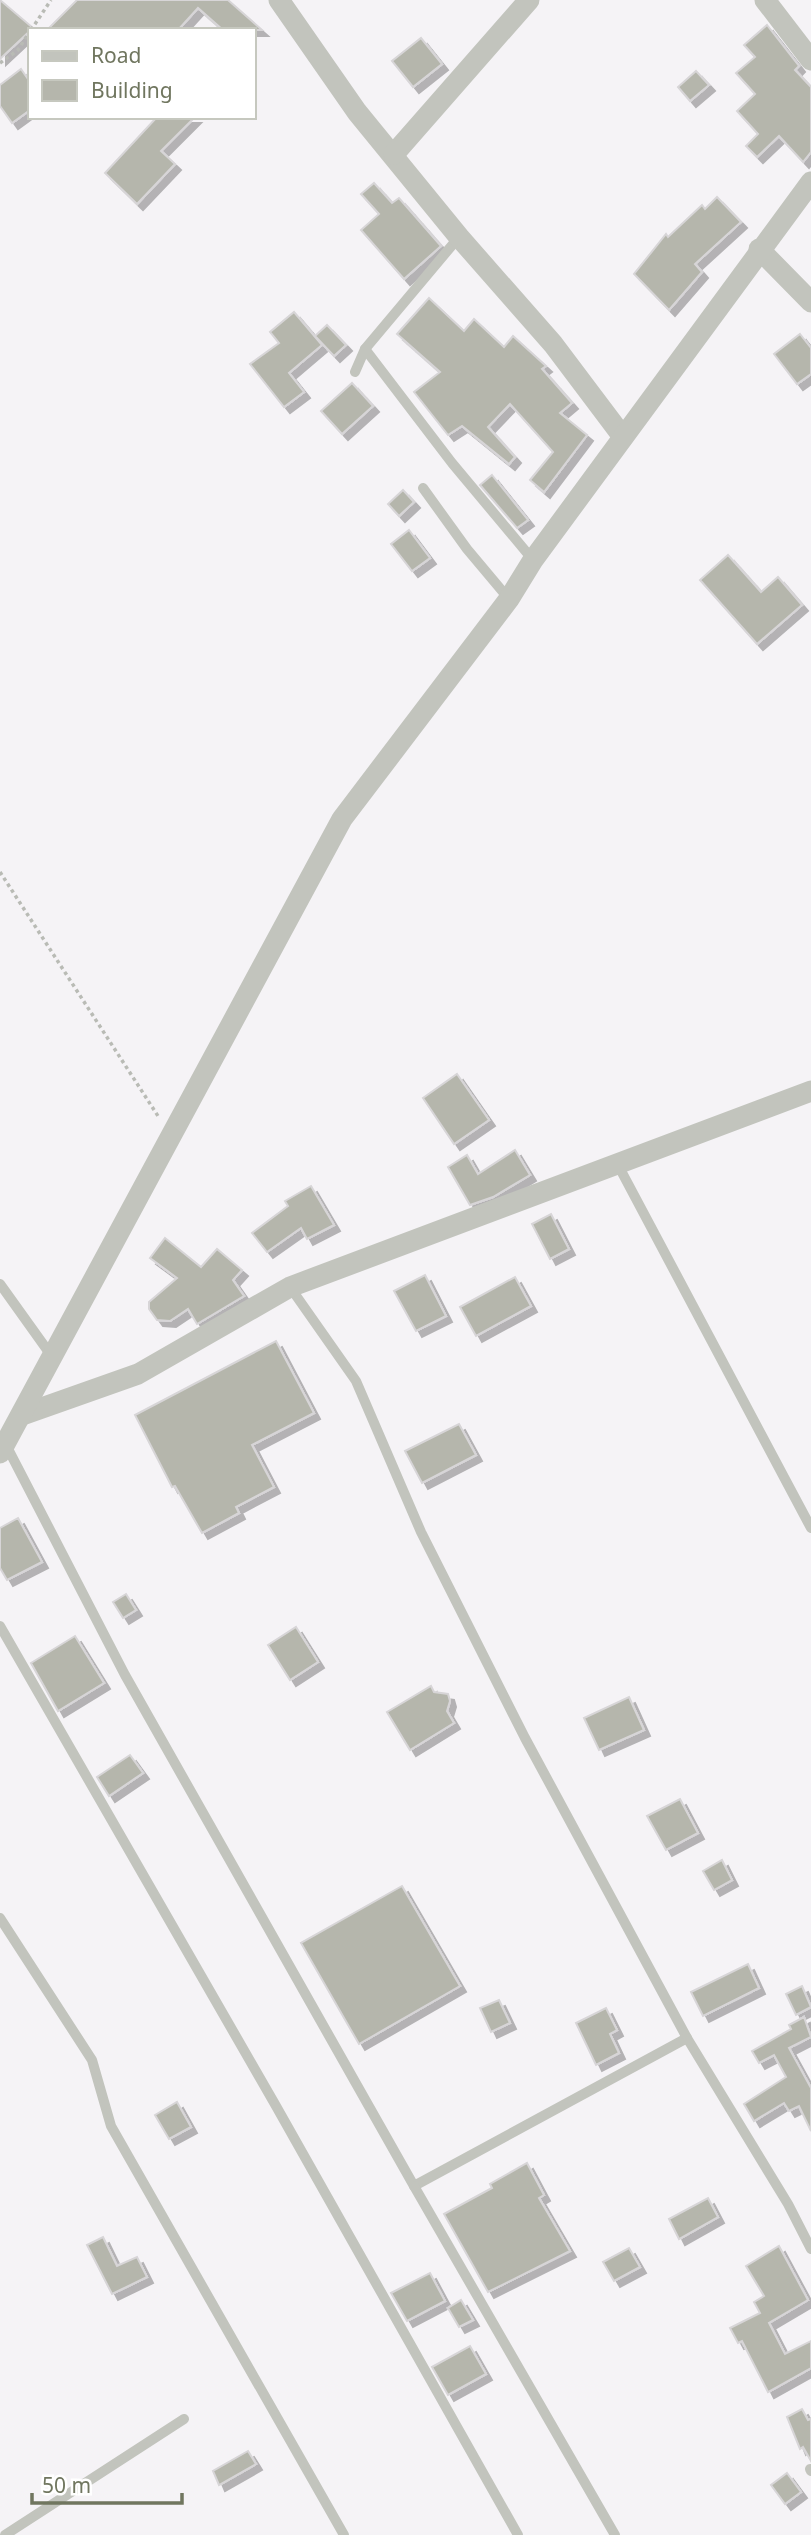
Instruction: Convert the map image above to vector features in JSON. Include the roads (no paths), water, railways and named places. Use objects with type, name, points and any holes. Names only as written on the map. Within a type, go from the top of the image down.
[{"type":"street","points":[[279,0],[357,112],[394,154],[459,237],[553,344],[623,437]]},
{"type":"street","points":[[394,154],[529,0]]},
{"type":"street","points":[[765,0],[811,60]]},
{"type":"street","points":[[3,1448],[342,819],[509,599],[533,560],[759,249],[811,182]]},
{"type":"street","points":[[759,249],[811,302]]},
{"type":"street","points":[[22,1415],[138,1374],[290,1287],[811,1091]]},
{"type":"lane","points":[[355,372],[365,349],[459,237]]},
{"type":"lane","points":[[365,349],[452,463],[533,560]]},
{"type":"lane","points":[[423,488],[467,549],[509,599]]},
{"type":"lane","points":[[618,1165],[811,1528]]},
{"type":"lane","points":[[0,1284],[53,1357]]},
{"type":"lane","points":[[290,1287],[356,1381],[434,1557],[531,1749],[687,2038],[788,2204],[811,2249]]},
{"type":"lane","points":[[3,1448],[125,1675],[615,2535]]},
{"type":"lane","points":[[0,1626],[276,2106],[518,2535]]},
{"type":"lane","points":[[0,1918],[92,2060],[111,2126],[344,2535]]},
{"type":"lane","points":[[414,2186],[687,2038]]},
{"type":"lane","points":[[5,2535],[184,2419]]}]
